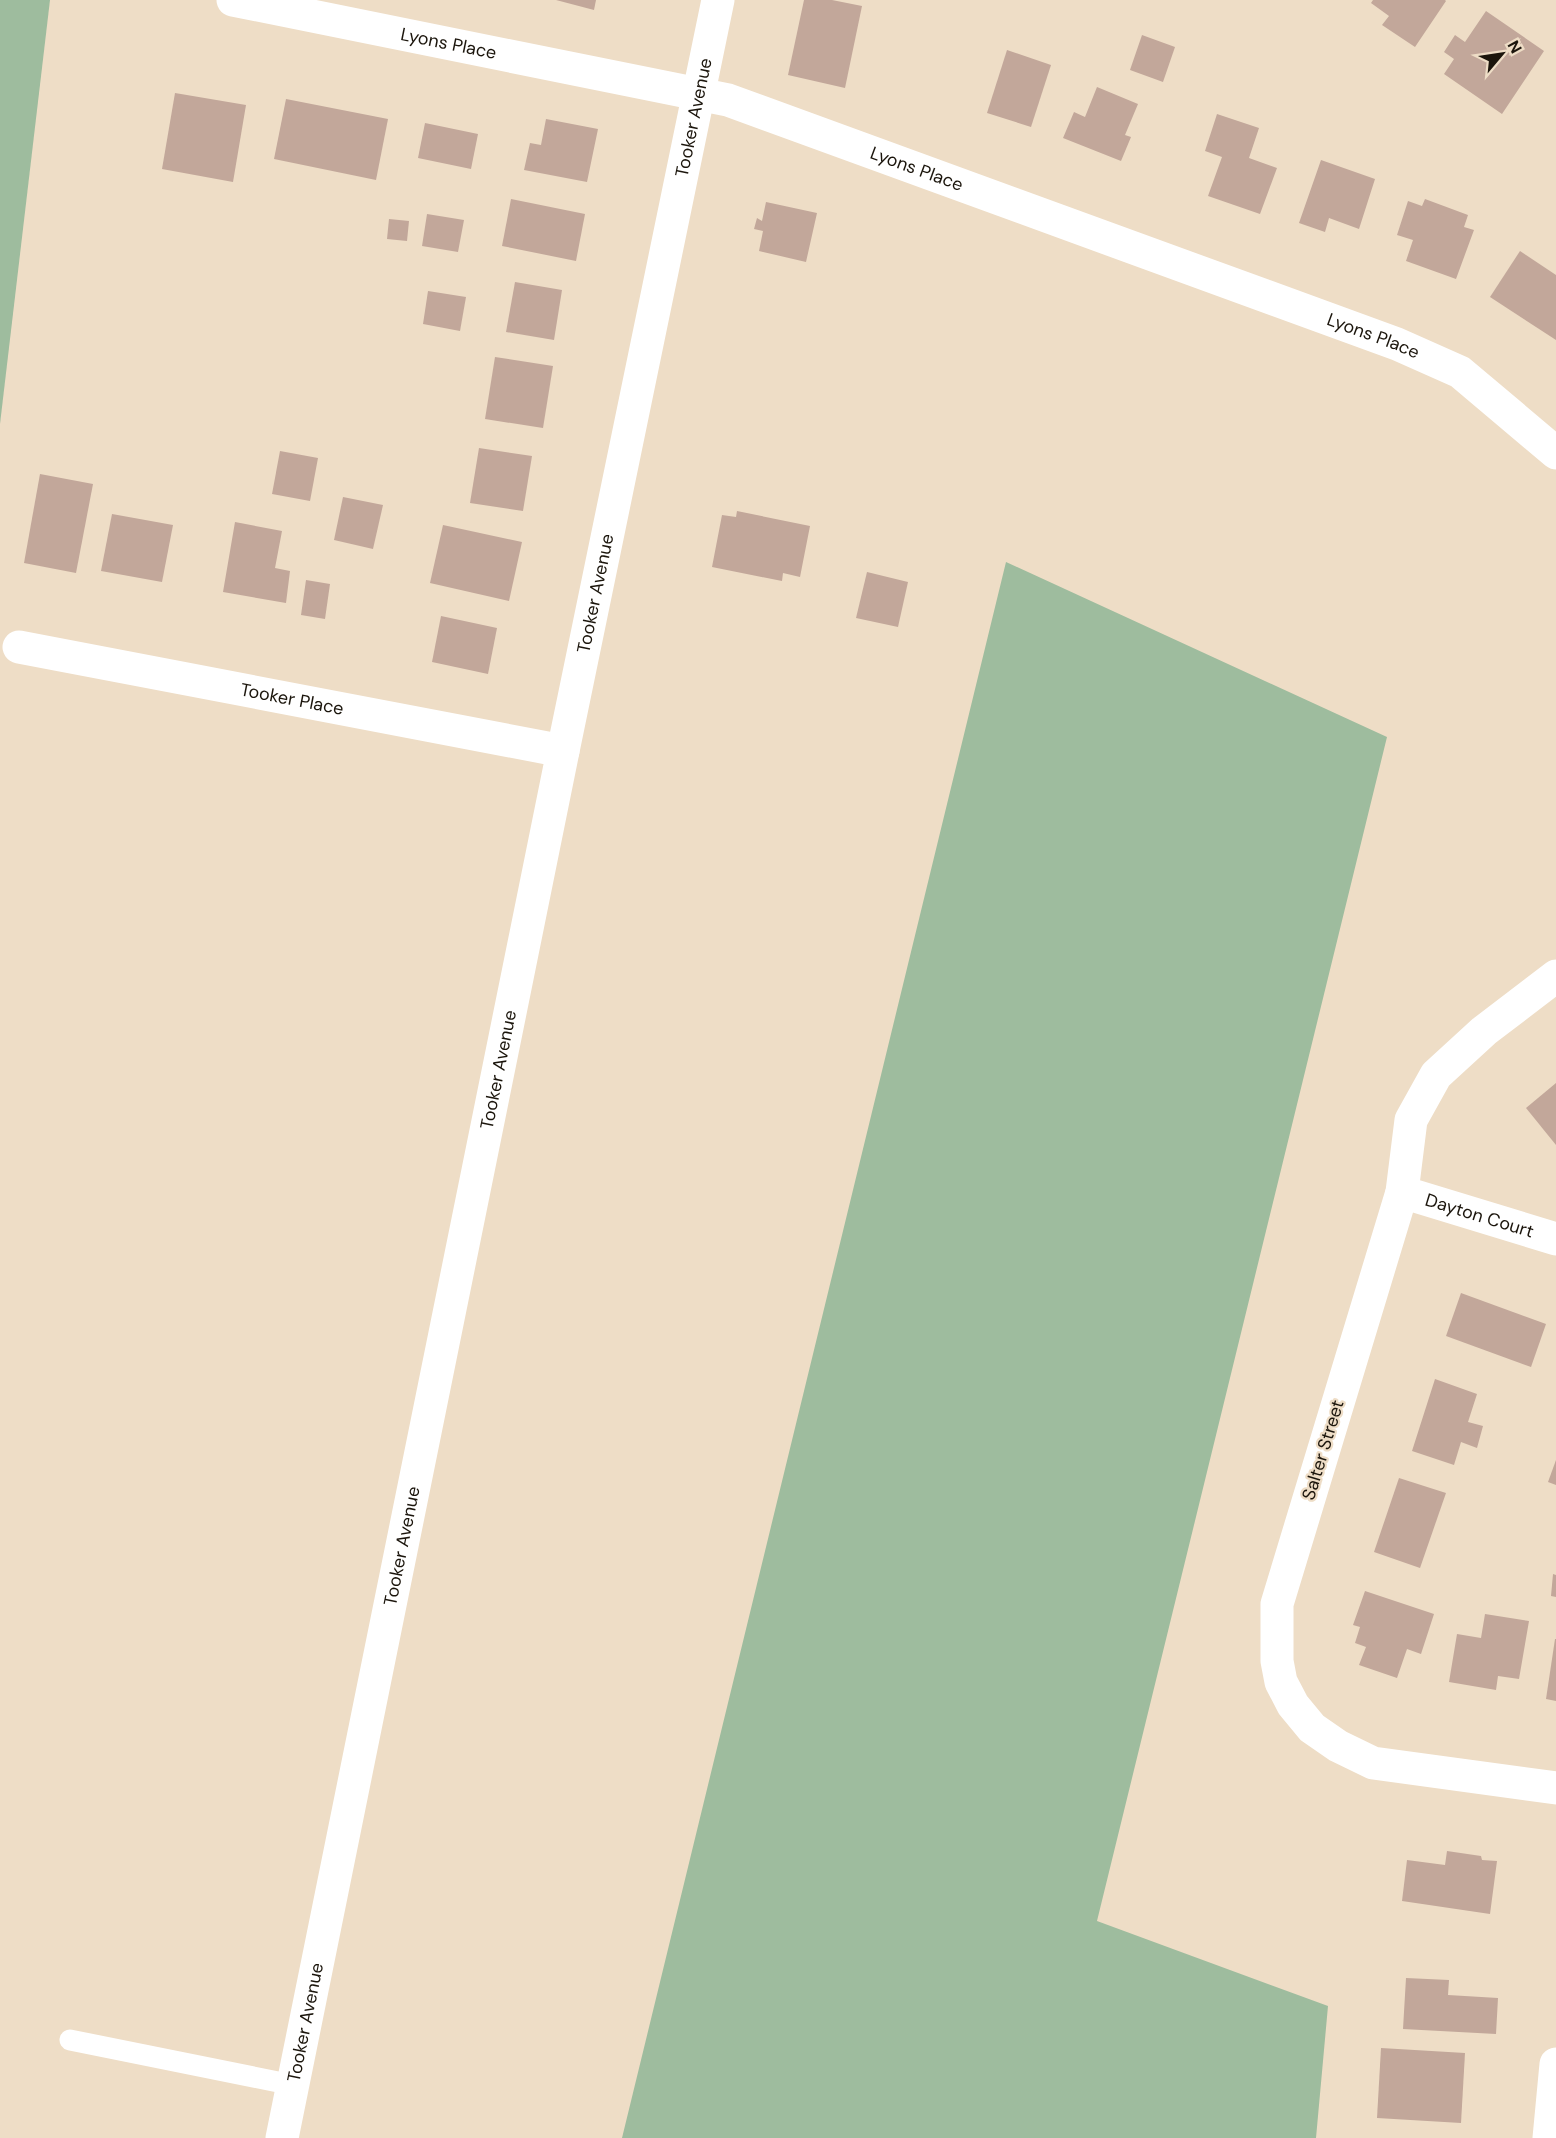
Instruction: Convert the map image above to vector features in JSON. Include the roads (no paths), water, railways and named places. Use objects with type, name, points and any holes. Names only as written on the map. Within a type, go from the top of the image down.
[{"type":"street","name":"Lyons Place","points":[[233,0],[728,100],[1397,344],[1460,372],[1556,453]]},
{"type":"street","name":"Tooker Avenue","points":[[282,2138],[718,0]]},
{"type":"street","name":"Tooker Place","points":[[19,647],[563,752]]},
{"type":"street","name":"Salter Street","points":[[1556,976],[1484,1030],[1436,1075],[1411,1120],[1402,1192],[1277,1604],[1277,1661],[1281,1682],[1293,1706],[1311,1728],[1338,1746],[1373,1763],[1556,1788]]},
{"type":"street","name":"Dayton Court","points":[[1402,1192],[1556,1239]]},
{"type":"street","points":[[1550,2138],[1556,2064]]},
{"type":"lane","points":[[70,2040],[293,2085]]}]
